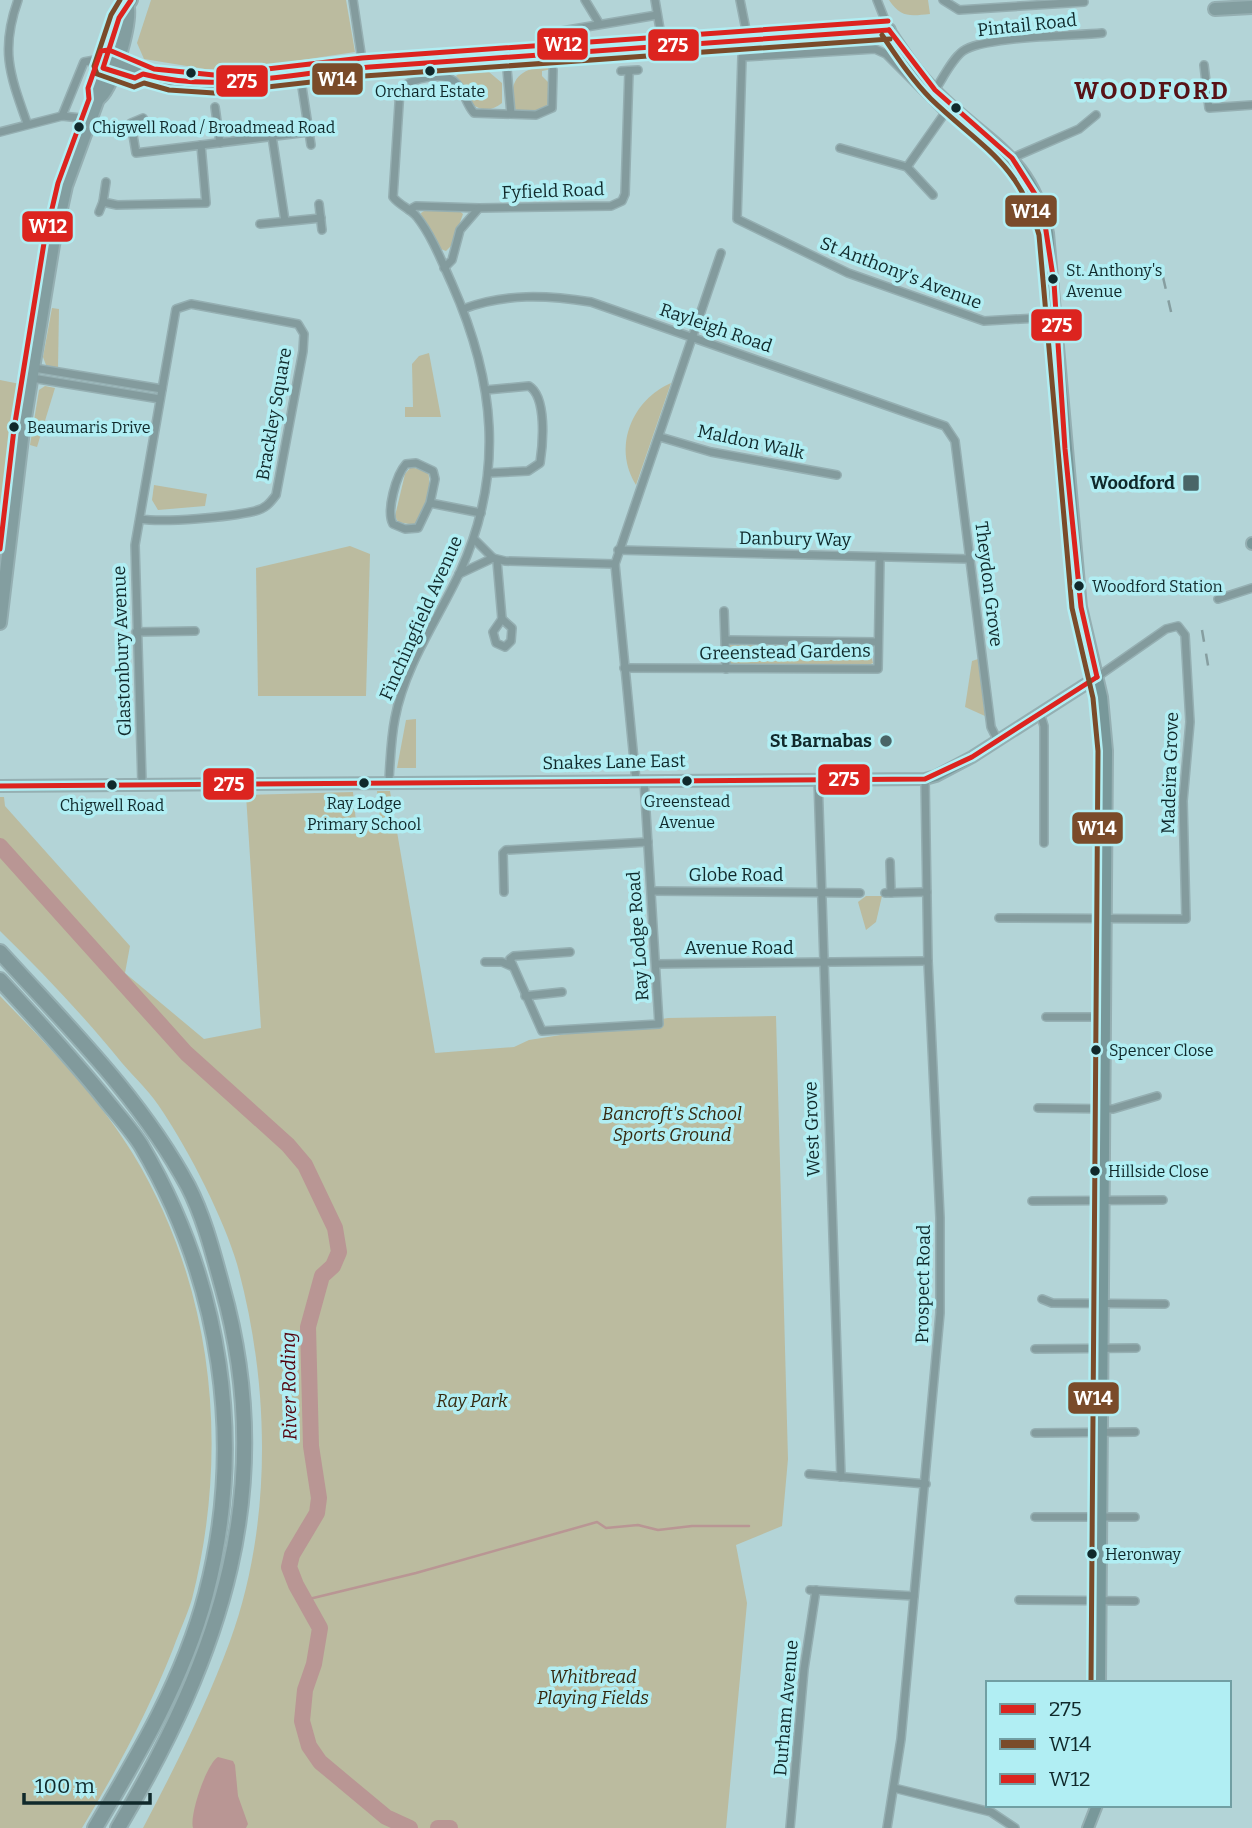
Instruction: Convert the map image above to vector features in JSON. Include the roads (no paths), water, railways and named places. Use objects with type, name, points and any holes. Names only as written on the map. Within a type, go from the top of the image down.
[{"type":"highway","points":[[0,952],[75,1030],[158,1136],[189,1188],[211,1244],[228,1306],[243,1378],[244,1448],[239,1525],[222,1606],[189,1695],[118,1828]]},
{"type":"highway","points":[[0,980],[67,1052],[140,1143],[182,1226],[210,1308],[224,1388],[226,1450],[219,1533],[205,1596],[174,1681],[138,1755],[95,1828]]},
{"type":"main road","points":[[0,623],[6,592],[23,430],[66,186],[98,99],[96,91],[108,63],[119,18],[130,4]]},
{"type":"main road","points":[[1215,9],[1252,6]]},
{"type":"main road","points":[[108,63],[170,81],[214,84],[363,67],[889,30]]},
{"type":"main road","points":[[0,609],[6,592]]},
{"type":"street","points":[[18,0],[8,33],[6,53],[9,72],[27,123]]},
{"type":"street","points":[[354,0],[363,67]]},
{"type":"street","points":[[585,0],[599,23]]},
{"type":"street","points":[[655,0],[663,47]]},
{"type":"street","name":"St Anthony's Avenue","points":[[740,0],[745,41],[742,57],[737,219],[848,273],[984,321],[1056,317]]},
{"type":"street","points":[[877,0],[889,30],[948,108]]},
{"type":"street","points":[[943,0],[959,10],[1084,2]]},
{"type":"street","points":[[562,31],[657,15]]},
{"type":"street","name":"Pintail Road","points":[[935,90],[960,54],[970,47],[1015,40],[1102,33]]},
{"type":"street","points":[[742,57],[875,49],[886,54],[948,108],[1012,158],[1037,192],[1042,205],[1056,317],[1070,516],[1081,607],[1097,677],[1107,751],[1100,1681]]},
{"type":"street","points":[[506,58],[511,114],[543,115],[552,108],[554,70]]},
{"type":"street","points":[[62,116],[84,62],[108,63]]},
{"type":"street","points":[[1204,65],[1209,108],[1252,105]]},
{"type":"street","name":"Fyfield Road","points":[[409,210],[416,206],[611,206],[622,201],[625,194],[625,71],[638,70]]},
{"type":"street","points":[[300,74],[310,145]]},
{"type":"street","name":"Finchingfield Avenue","points":[[389,781],[395,716],[404,690],[474,539],[488,473],[491,434],[486,390],[463,309],[417,217],[396,200],[393,188],[400,89],[411,80],[446,77],[457,83],[467,105],[474,113],[511,114]]},
{"type":"street","points":[[215,107],[220,142]]},
{"type":"street","points":[[907,167],[948,108]]},
{"type":"street","points":[[1012,158],[1079,129],[1096,115]]},
{"type":"street","points":[[0,132],[62,116],[90,120]]},
{"type":"street","points":[[143,118],[131,123],[135,153],[308,132]]},
{"type":"street","points":[[272,136],[285,221]]},
{"type":"street","points":[[103,202],[132,206],[207,207],[201,145]]},
{"type":"street","points":[[840,148],[907,167],[933,195]]},
{"type":"street","points":[[99,212],[106,181]]},
{"type":"street","points":[[319,204],[322,230]]},
{"type":"street","name":"Fyfield Road","points":[[444,268],[452,260],[460,230],[480,208]]},
{"type":"street","points":[[260,224],[321,218]]},
{"type":"street","points":[[640,780],[624,668],[615,564],[721,253]]},
{"type":"street","name":"Rayleigh Road","points":[[463,309],[513,297],[548,295],[591,302],[938,423],[951,432]]},
{"type":"street","name":"Brackley Square","points":[[185,304],[291,321],[298,324],[304,334],[276,495],[269,505],[256,511],[140,519],[160,398],[176,309],[185,304]]},
{"type":"street","points":[[33,373],[162,388]]},
{"type":"street","points":[[33,373],[160,398]]},
{"type":"street","points":[[486,390],[529,386],[535,389],[540,399],[540,463],[528,471],[488,473]]},
{"type":"street","name":"Theydon Grove","points":[[951,432],[955,441],[991,727],[997,739]]},
{"type":"street","name":"Maldon Walk","points":[[660,437],[711,452],[837,475]]},
{"type":"street","points":[[406,464],[427,466],[433,471],[435,479],[430,503],[418,528],[398,527],[391,520],[400,472],[406,464]]},
{"type":"street","points":[[430,503],[481,513]]},
{"type":"street","name":"Glastonbury Avenue","points":[[140,519],[135,545],[142,783]]},
{"type":"street","points":[[474,539],[495,559],[502,619]]},
{"type":"street","name":"Danbury Way","points":[[618,550],[970,559]]},
{"type":"street","name":"Greenstead Gardens","points":[[624,668],[876,670],[879,667],[880,557]]},
{"type":"street","points":[[459,574],[495,559],[615,564]]},
{"type":"street","points":[[1218,599],[1252,588]]},
{"type":"street","points":[[724,611],[726,668]]},
{"type":"street","name":"Snakes Lane East","points":[[0,786],[925,779],[972,757],[1166,629],[1173,626],[1182,630]]},
{"type":"street","name":"Madeira Grove","points":[[1182,630],[1187,641],[1189,722],[1183,801],[1186,928]]},
{"type":"street","points":[[136,632],[195,631]]},
{"type":"street","points":[[726,640],[878,642]]},
{"type":"street","points":[[1040,713],[1044,726],[1044,843]]},
{"type":"street","name":"West Grove","points":[[818,779],[841,1477]]},
{"type":"street","name":"Prospect Road","points":[[887,1828],[894,1788],[926,1484],[940,1276],[928,961],[925,779]]},
{"type":"street","name":"Ray Lodge Road","points":[[510,965],[542,1031],[656,1025],[659,1021],[652,891],[640,780]]},
{"type":"street","points":[[505,892],[503,853],[506,850],[648,842]]},
{"type":"street","points":[[890,862],[888,893],[927,892]]},
{"type":"street","name":"Globe Road","points":[[652,891],[860,893]]},
{"type":"street","points":[[999,918],[1186,919]]},
{"type":"street","points":[[485,962],[510,965],[514,956],[570,952]]},
{"type":"street","name":"Avenue Road","points":[[657,964],[928,961]]},
{"type":"street","points":[[525,996],[562,992]]},
{"type":"street","points":[[1046,1017],[1104,1017]]},
{"type":"street","points":[[1038,1108],[1113,1109],[1157,1097]]},
{"type":"street","points":[[1032,1200],[1163,1200]]},
{"type":"street","points":[[1042,1298],[1052,1303],[1165,1304]]},
{"type":"street","points":[[1035,1349],[1136,1348]]},
{"type":"street","points":[[1035,1433],[1135,1432]]},
{"type":"street","points":[[809,1474],[926,1484]]},
{"type":"street","points":[[1035,1517],[1135,1517]]},
{"type":"street","name":"Durham Avenue","points":[[790,1828],[813,1590],[914,1596]]},
{"type":"street","points":[[1019,1600],[1135,1601]]},
{"type":"street","points":[[894,1788],[990,1812],[1015,1828]]},
{"type":"street","points":[[1088,1828],[1096,1807]]},
{"type":"waterway","name":"River Roding","points":[[0,846],[186,1053],[288,1145],[305,1165],[335,1228],[339,1252],[333,1266],[322,1276],[308,1327],[311,1446],[319,1498],[317,1513],[292,1555],[289,1567],[320,1628],[314,1664],[305,1690],[302,1721],[309,1746],[320,1762],[386,1817],[410,1828]]},
{"type":"waterway","points":[[305,1600],[416,1573],[597,1522],[606,1528],[638,1525],[658,1530],[692,1526],[749,1526]]},
{"type":"waterway","name":"River Roding","points":[[438,1828],[450,1828]]},
{"type":"railway","points":[[1163,277],[1172,316]]},
{"type":"railway","points":[[1202,630],[1209,671]]},
{"type":"place","name":"Orchard Estate","points":[[430,71]]},
{"type":"place","name":"Chigwell Road / Broadmead Road","points":[[79,127]]},
{"type":"place","name":"St. Anthony's Avenue","points":[[1053,279]]},
{"type":"place","name":"Beaumaris Drive","points":[[14,427]]},
{"type":"place","name":"Woodford","points":[[1191,483]]},
{"type":"place","name":"Woodford Station","points":[[1079,586]]},
{"type":"place","name":"St Barnabas","points":[[886,741]]},
{"type":"place","name":"Greenstead Avenue","points":[[687,781]]},
{"type":"place","name":"Ray Lodge Primary School","points":[[364,783]]},
{"type":"place","name":"Chigwell Road","points":[[112,785]]},
{"type":"place","name":"Spencer Close","points":[[1096,1050]]},
{"type":"place","name":"Hillside Close","points":[[1095,1171]]},
{"type":"place","name":"Heronway","points":[[1092,1554]]},
{"type":"district","name":"WOODFORD","points":[[1152,91]]},
{"type":"park label","name":"Bancroft's School Sports Ground","points":[[672,1124]]},
{"type":"park label","name":"Ray Park","points":[[472,1401]]},
{"type":"park label","name":"Whitbread Playing Fields","points":[[593,1687]]}]
